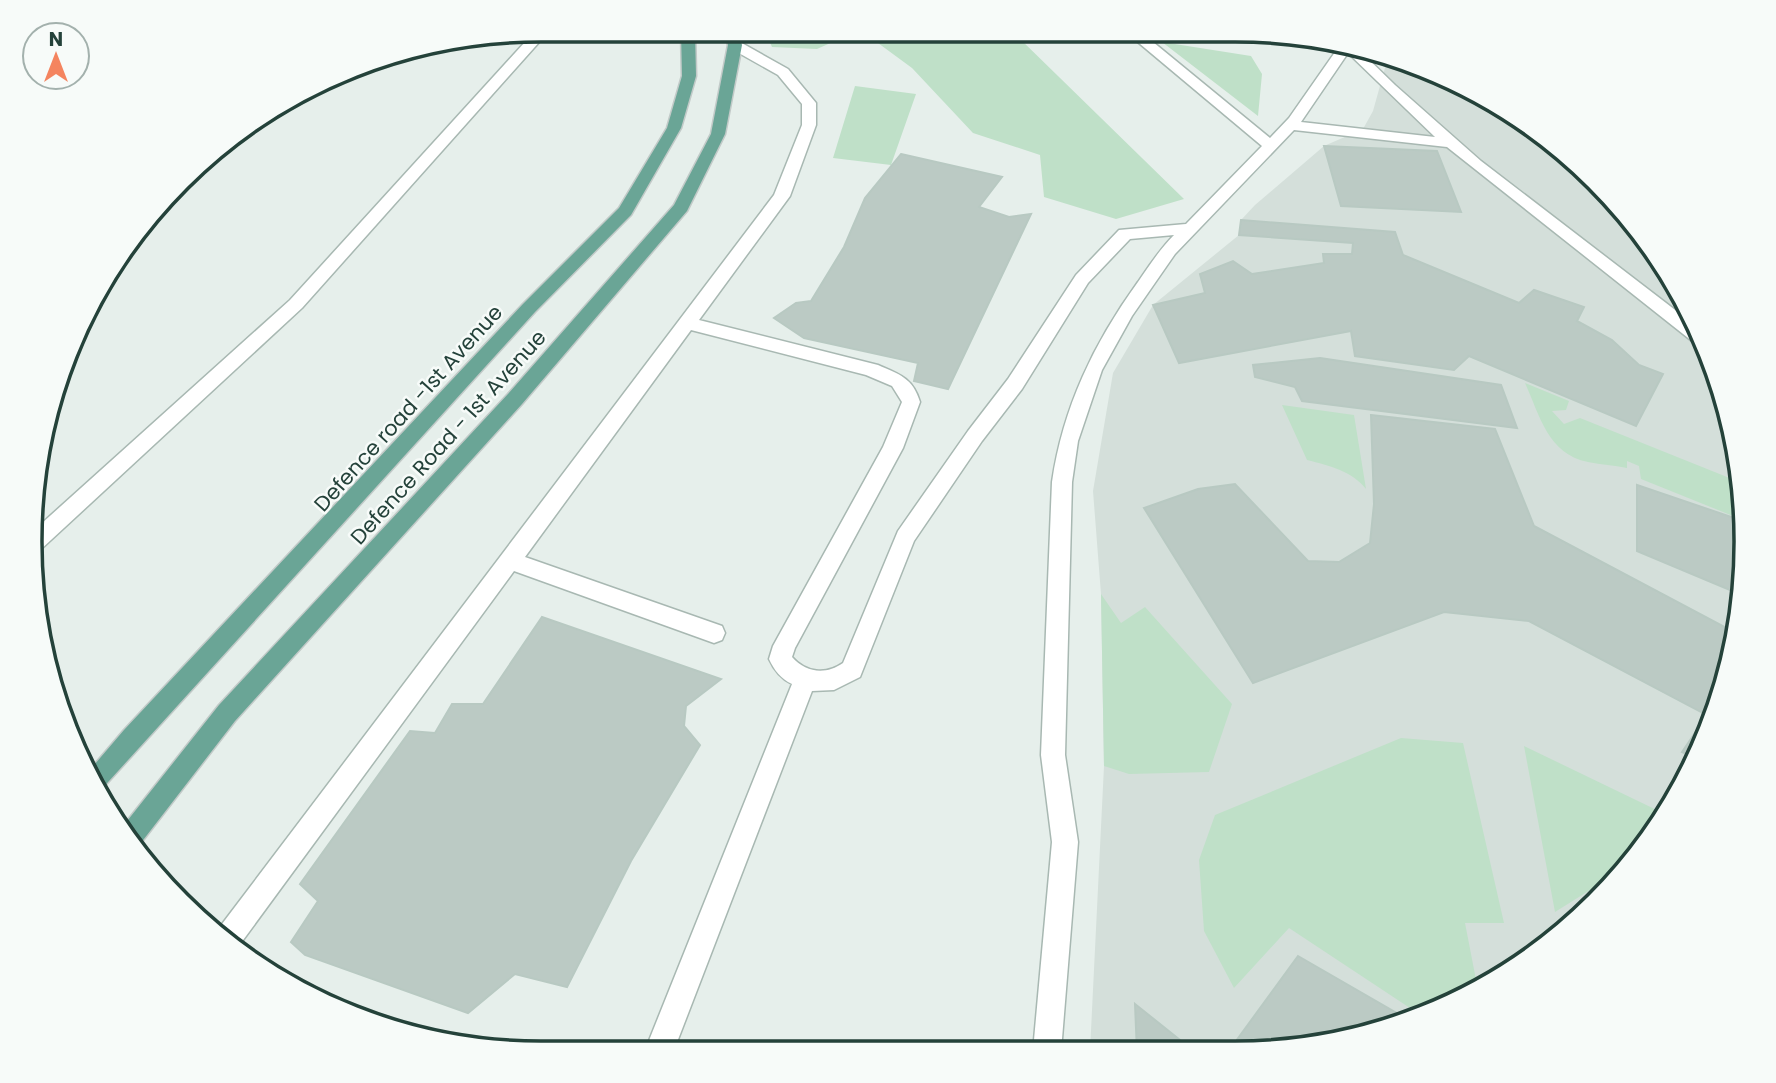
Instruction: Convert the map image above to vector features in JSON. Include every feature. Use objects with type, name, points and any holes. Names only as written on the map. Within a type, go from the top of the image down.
[{"type":"main road","name":"Defence road -1st Avenue","points":[[101,775],[141,728],[520,318],[625,211],[674,128],[689,76],[688,42]]},
{"type":"main road","name":"Defence Road - 1st Avenue","points":[[134,831],[228,713],[515,399],[681,207],[718,134],[732,42]]},
{"type":"street","points":[[42,536],[296,304],[532,42]]},
{"type":"street","points":[[231,933],[782,196],[809,125],[809,103],[783,72],[739,42]]},
{"type":"street","points":[[1145,42],[1271,146]]},
{"type":"street","points":[[1048,1041],[1065,842],[1053,755],[1062,482],[1068,441],[1093,370],[1125,313],[1169,250],[1271,146],[1341,54]]},
{"type":"street","points":[[1358,58],[1388,89],[1450,143],[1685,327]]},
{"type":"street","points":[[1289,125],[1450,143]]},
{"type":"street","points":[[687,323],[871,370],[900,382],[908,392],[911,402],[893,448],[783,646],[780,659],[785,667],[806,678],[826,683],[840,680],[852,670],[905,537],[975,436],[1016,384],[1082,279],[1125,234],[1191,229]]},
{"type":"street","points":[[510,561],[715,633]]},
{"type":"street","points":[[663,1041],[806,678]]},
{"type":"shaded area","points":[[1386,66],[1426,80],[1484,109],[1539,145],[1588,188],[1631,237],[1650,264],[1696,350],[1717,412],[1730,476],[1733,574],[1730,607],[1717,671],[1696,733],[1682,762],[1650,819],[1631,846],[1588,895],[1564,917],[1539,938],[1484,974],[1426,1003],[1395,1014],[1364,1024],[1300,1037],[1234,1041],[1090,1041],[1104,766],[1101,594],[1093,491],[1113,373],[1153,305],[1239,235],[1241,220],[1255,205],[1324,146],[1363,129],[1373,111]]},
{"type":"green space","points":[[770,42],[833,42],[817,49],[772,47]]},
{"type":"green space","points":[[877,42],[1023,42],[1184,199],[1116,219],[1044,197],[1040,155],[973,133],[912,68]]},
{"type":"green space","points":[[1162,42],[1251,56],[1262,74],[1258,116]]},
{"type":"green space","points":[[855,86],[916,94],[891,165],[833,158]]},
{"type":"green space","points":[[1525,383],[1569,401],[1566,410],[1552,411],[1564,424],[1580,418],[1730,478],[1733,516],[1641,479],[1639,466],[1627,461],[1627,468],[1574,458],[1554,442]]},
{"type":"green space","points":[[1282,405],[1354,415],[1366,489],[1347,473],[1307,460]]},
{"type":"green space","points":[[1101,594],[1121,623],[1145,607],[1232,704],[1209,772],[1129,774],[1104,766]]},
{"type":"green space","points":[[1401,738],[1463,743],[1504,923],[1465,923],[1476,978],[1411,1008],[1289,928],[1234,988],[1204,931],[1199,860],[1215,815]]},
{"type":"green space","points":[[1524,746],[1656,810],[1631,846],[1596,886],[1555,912]]},
{"type":"building","points":[[1324,146],[1437,151],[1461,212],[1341,206]]},
{"type":"building","points":[[901,154],[1002,177],[979,207],[1009,217],[1031,214],[948,389],[914,381],[918,363],[804,338],[774,318],[796,303],[811,301],[844,247],[865,198]]},
{"type":"building","points":[[1241,220],[1395,232],[1403,255],[1519,303],[1534,290],[1584,307],[1577,321],[1612,340],[1639,365],[1663,374],[1636,426],[1469,356],[1454,370],[1355,356],[1351,331],[1179,363],[1153,305],[1205,293],[1200,274],[1233,261],[1252,274],[1324,263],[1323,254],[1352,254],[1353,243],[1239,235]]},
{"type":"building","points":[[1320,358],[1501,385],[1517,428],[1302,401],[1295,387],[1255,377],[1253,365]]},
{"type":"building","points":[[1371,415],[1495,429],[1534,526],[1726,628],[1717,671],[1703,713],[1529,621],[1444,612],[1253,683],[1144,508],[1198,489],[1235,484],[1308,561],[1339,562],[1370,543],[1374,504]]},
{"type":"building","points":[[1637,485],[1733,518],[1731,591],[1637,551]]},
{"type":"building","points":[[542,617],[721,679],[686,706],[684,726],[700,745],[631,861],[567,987],[515,974],[468,1013],[305,955],[291,942],[318,901],[300,884],[410,731],[435,733],[452,704],[483,704]]},
{"type":"building","points":[[1697,729],[1686,754],[1682,752]]},
{"type":"building","points":[[1298,956],[1397,1013],[1364,1024],[1300,1037],[1236,1041]]},
{"type":"building","points":[[1135,1004],[1181,1041],[1137,1041]]}]
